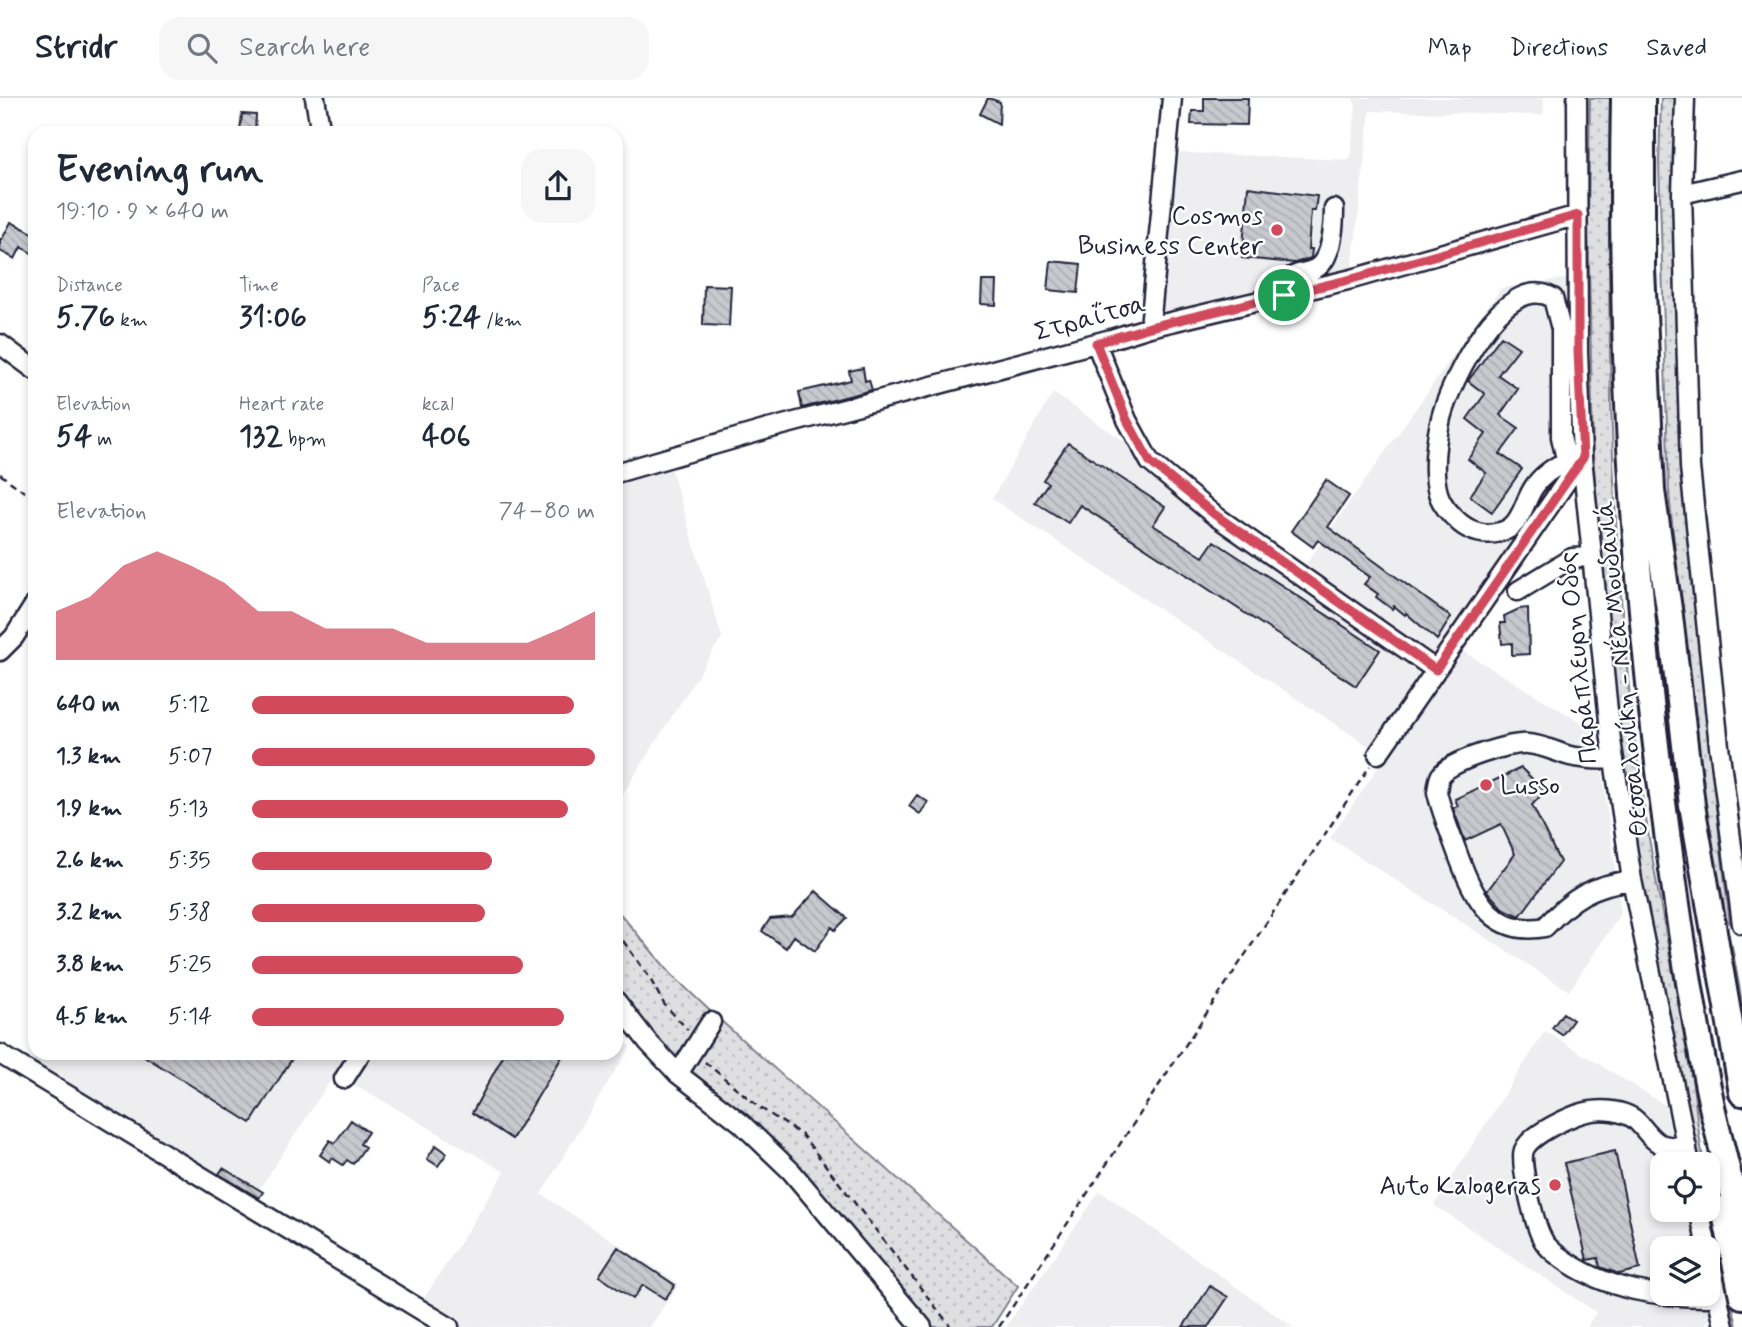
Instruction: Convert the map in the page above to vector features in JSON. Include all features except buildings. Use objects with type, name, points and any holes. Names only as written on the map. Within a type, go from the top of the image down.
[{"type":"highway","name":"Θεσσαλονίκη - Νέα Μουδανιά","points":[[1624,98],[1625,339],[1640,595],[1677,906],[1713,1108],[1742,1228]]},
{"type":"highway","name":"Θεσσαλονίκη - Νέα Μουδανιά","points":[[1642,98],[1642,269],[1652,491],[1692,805],[1742,1093]]},
{"type":"highway","points":[[1713,1108],[1713,1155],[1730,1296]]},
{"type":"street","points":[[315,98],[320,126]]},
{"type":"street","points":[[1150,327],[1172,98]]},
{"type":"street","name":"Παράπλευρη Οδός","points":[[1577,98],[1578,352],[1573,465],[1592,557],[1614,759],[1632,880],[1687,1152]]},
{"type":"street","points":[[1685,98],[1682,194],[1690,467],[1719,746],[1742,923]]},
{"type":"street","points":[[1682,194],[1742,180]]},
{"type":"street","points":[[1284,295],[1283,284],[1291,276],[1317,268],[1323,259],[1334,231],[1334,209]]},
{"type":"street","name":"Στραΐτσα","points":[[623,471],[768,429],[1150,327],[1352,279],[1578,215]]},
{"type":"street","points":[[1534,294],[1546,294],[1553,298],[1561,329],[1561,437],[1573,465],[1544,476],[1533,488],[1515,523],[1509,529],[1496,533],[1480,533],[1463,526],[1438,495],[1437,442],[1441,418],[1450,392],[1470,353],[1500,312],[1515,300],[1534,294]]},
{"type":"street","points":[[1096,343],[1127,420],[1150,462],[1226,523],[1436,670]]},
{"type":"street","points":[[0,344],[28,365]]},
{"type":"street","points":[[1378,754],[1573,465]]},
{"type":"street","points":[[1518,591],[1572,558],[1592,557]]},
{"type":"street","points":[[0,651],[7,634],[28,612]]},
{"type":"street","points":[[1614,759],[1572,756],[1525,743],[1512,745],[1469,758],[1447,770],[1441,775],[1437,792],[1473,894],[1496,920],[1519,928],[1545,927],[1581,894],[1610,883],[1632,880]]},
{"type":"street","points":[[623,1010],[678,1074],[769,1148],[922,1327]]},
{"type":"street","points":[[678,1074],[710,1023]]},
{"type":"street","points":[[0,1054],[449,1327]]},
{"type":"street","points":[[344,1079],[356,1060]]},
{"type":"street","points":[[1679,1152],[1648,1136],[1634,1119],[1607,1111],[1573,1115],[1541,1133],[1527,1145],[1523,1152],[1523,1162],[1542,1241],[1559,1256],[1598,1280],[1619,1288],[1679,1296],[1730,1296]]},
{"type":"street","points":[[1720,1275],[1730,1296],[1721,1325]]},
{"type":"path","points":[[0,474],[28,495]]},
{"type":"path","points":[[999,1327],[1378,754]]},
{"type":"path","points":[[623,941],[649,977],[664,1004],[696,1046],[759,1107],[802,1135],[951,1327]]},
{"type":"shaded area","points":[[1353,98],[1544,98],[1543,115],[1370,111],[1351,277],[1159,323],[1168,152],[1350,160],[1356,106]]},
{"type":"shaded area","points":[[1590,98],[1610,98],[1611,416],[1619,575],[1639,774],[1689,1057],[1702,1152],[1693,1152],[1637,883],[1614,718],[1593,455],[1588,218]]},
{"type":"shaded area","points":[[1661,98],[1676,98],[1675,202],[1681,409],[1696,615],[1730,924],[1712,898],[1669,494],[1659,163]]},
{"type":"shaded area","points":[[1569,278],[1574,459],[1375,750],[992,499],[1053,393],[1306,564],[1501,288]]},
{"type":"shaded area","points":[[671,469],[722,637],[623,794],[623,483]]},
{"type":"shaded area","name":"Lusso","points":[[1459,649],[1597,732],[1621,913],[1569,991],[1330,838]]},
{"type":"shaded area","points":[[623,917],[671,974],[710,1011],[697,1032],[681,1069],[623,1009]]},
{"type":"shaded area","points":[[1717,931],[1732,946],[1742,1002],[1742,1062]]},
{"type":"shaded area","points":[[719,1019],[1018,1286],[992,1327],[922,1327],[795,1171],[691,1080],[696,1058]]},
{"type":"shaded area","name":"Auto Kalogeras","points":[[1545,1031],[1665,1105],[1675,1152],[1650,1152],[1650,1222],[1690,1222],[1693,1236],[1650,1236],[1650,1306],[1708,1306],[1710,1318],[1704,1327],[1587,1327],[1596,1312],[1434,1205]]},
{"type":"shaded area","points":[[623,1038],[630,1046],[623,1058]]},
{"type":"shaded area","points":[[34,1060],[344,1060],[251,1202],[30,1065]]},
{"type":"shaded area","points":[[362,1060],[622,1060],[541,1194],[679,1284],[650,1327],[454,1327],[419,1306],[505,1172],[349,1081]]},
{"type":"shaded area","points":[[1100,1191],[1293,1327],[1006,1327]]},
{"type":"shaded area","points":[[1709,1222],[1716,1222],[1719,1236],[1712,1236]]},
{"type":"shaded area","points":[[1720,1241],[1737,1327],[1731,1327],[1720,1275]]},
{"type":"place","name":"Cosmos Business Center","points":[[1277,230]]},
{"type":"place","name":"Lusso","points":[[1486,785]]},
{"type":"place","name":"Auto Kalogeras","points":[[1555,1185]]},
{"type":"route","points":[[1578,215],[1578,352],[1583,458],[1436,670],[1214,514],[1150,462],[1127,420],[1096,343],[1150,327],[1284,295],[1352,279],[1578,215]]}]
